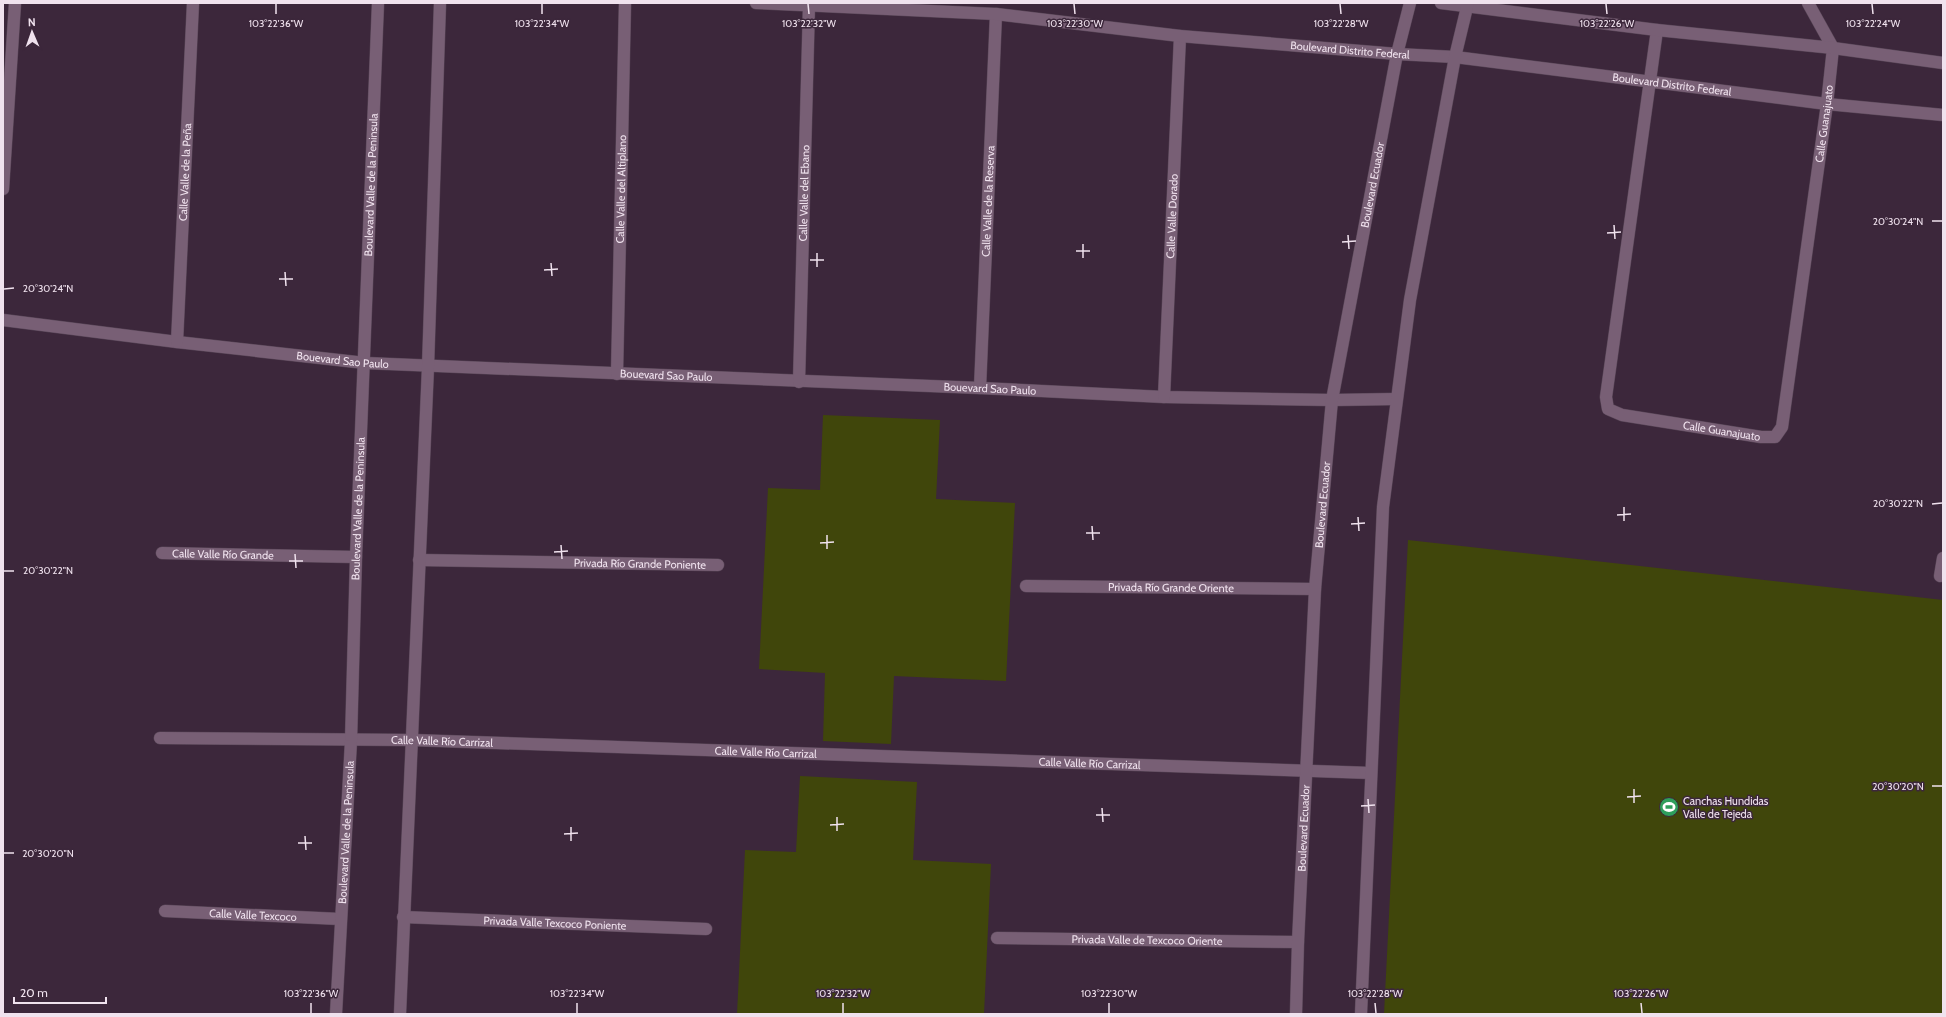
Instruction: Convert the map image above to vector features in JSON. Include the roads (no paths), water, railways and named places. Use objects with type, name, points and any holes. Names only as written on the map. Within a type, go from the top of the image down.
[{"type":"street","points":[[3,189],[15,3]]},
{"type":"street","name":"Calle Valle de la Peña","points":[[177,342],[193,3]]},
{"type":"street","name":"Boulevard Valle de la Peninsula","points":[[336,1014],[340,919],[351,741],[356,557],[365,363],[378,3]]},
{"type":"street","points":[[400,1014],[428,367],[440,3]]},
{"type":"street","name":"Calle Valle del Altiplano","points":[[617,374],[625,3]]},
{"type":"street","name":"Boulevard Distrito Federal","points":[[756,3],[996,14],[1180,36],[1397,54],[1455,57],[1649,83],[1827,104],[1943,115]]},
{"type":"street","name":"Boulevard Ecuador","points":[[1296,1014],[1298,942],[1315,589],[1332,400],[1397,54],[1410,3]]},
{"type":"street","points":[[1441,3],[1467,5],[1656,30],[1833,48],[1943,63]]},
{"type":"street","points":[[1808,3],[1833,48]]},
{"type":"street","name":"Calle Valle del Ebano","points":[[799,382],[809,5]]},
{"type":"street","points":[[1361,1014],[1382,507],[1410,300],[1455,57],[1467,5]]},
{"type":"street","name":"Calle Valle de la Reserva","points":[[980,388],[996,14]]},
{"type":"street","name":"Calle Guanajuato","points":[[1656,30],[1606,397],[1608,409],[1622,416],[1761,437],[1775,436],[1782,427],[1827,104],[1833,48]]},
{"type":"street","name":"Calle Valle Dorado","points":[[1164,397],[1180,36]]},
{"type":"street","name":"Bouevard Sao Paulo","points":[[3,320],[177,342],[365,363],[428,367],[544,370],[1164,397],[1332,400],[1396,399]]},
{"type":"street","name":"Calle Valle Río Grande","points":[[162,553],[356,557]]},
{"type":"street","points":[[1940,576],[1943,558]]},
{"type":"street","name":"Privada Río Grande Poniente","points":[[419,560],[718,565]]},
{"type":"street","name":"Privada Río Grande Oriente","points":[[1026,586],[1315,589]]},
{"type":"street","name":"Calle Valle Río Carrizal","points":[[160,738],[351,741],[412,740],[1371,773]]},
{"type":"street","name":"Calle Valle Texcoco","points":[[165,911],[340,919]]},
{"type":"street","name":"Privada Valle Texcoco Poniente","points":[[403,917],[706,929]]},
{"type":"street","name":"Privada Valle de Texcoco Oriente","points":[[997,938],[1298,942]]},
{"type":"place","name":"Canchas Hundidas Valle de Tejeda","points":[[1669,807]]}]
